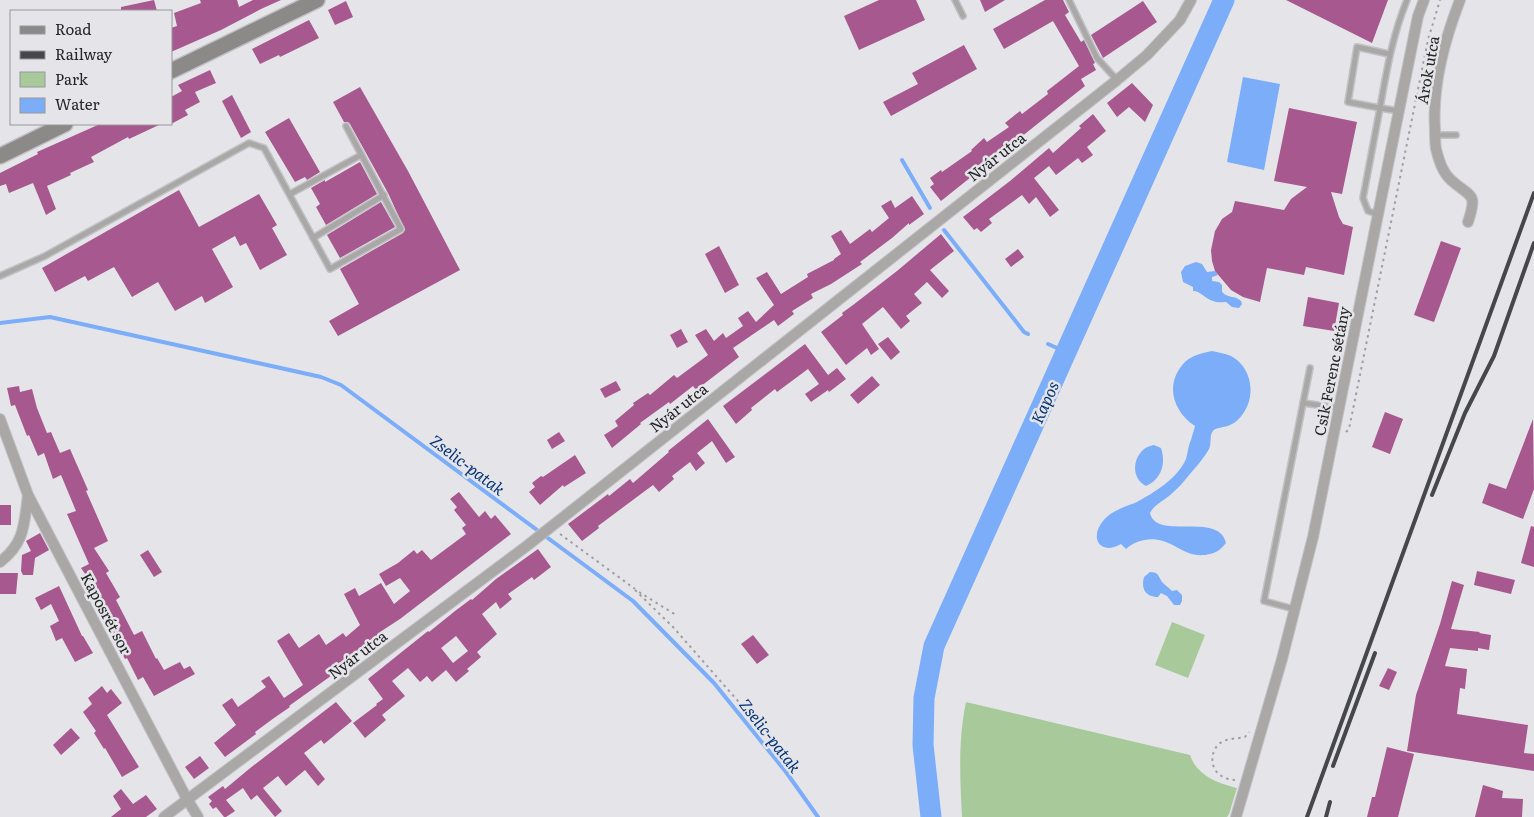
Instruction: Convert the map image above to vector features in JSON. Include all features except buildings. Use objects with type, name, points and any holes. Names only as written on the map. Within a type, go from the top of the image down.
[{"type":"street","points":[[172,71],[317,0]]},
{"type":"street","name":"Nyár utca","points":[[164,817],[528,545],[1117,80],[1147,56],[1180,20],[1191,0]]},
{"type":"street","name":"Csik Ferenc sétány","points":[[1236,817],[1247,783],[1312,537],[1418,16],[1424,0]]},
{"type":"street","name":"Árok utca","points":[[1460,0],[1453,17],[1440,64],[1433,109],[1436,147],[1441,167],[1451,180],[1472,197],[1472,209],[1468,222]]},
{"type":"street","points":[[0,156],[63,125]]},
{"type":"street","name":"Kaposrét sor","points":[[0,419],[28,494],[198,817]]},
{"type":"street","points":[[0,562],[19,543],[28,494]]},
{"type":"lane","points":[[955,0],[963,16]]},
{"type":"lane","points":[[1069,0],[1097,58],[1117,80]]},
{"type":"lane","points":[[1377,214],[1368,212],[1362,198],[1389,54],[1397,24],[1407,0]]},
{"type":"lane","points":[[1389,54],[1357,47],[1348,102],[1399,111]]},
{"type":"lane","points":[[0,276],[45,256],[249,143],[264,148],[330,269],[401,229],[346,126]]},
{"type":"lane","points":[[1435,135],[1456,135]]},
{"type":"lane","points":[[290,194],[361,155]]},
{"type":"lane","points":[[313,238],[384,195]]},
{"type":"lane","points":[[1294,609],[1264,600],[1310,368]]},
{"type":"lane","points":[[1303,403],[1338,408]]},
{"type":"path","points":[[1345,434],[1349,429],[1428,40],[1440,0]]},
{"type":"path","points":[[547,529],[635,590],[676,615]]},
{"type":"path","points":[[635,590],[673,627],[773,740]]},
{"type":"path","points":[[1247,783],[1220,776],[1212,762],[1213,752],[1219,744],[1226,740],[1245,737],[1253,726]]},
{"type":"green space","points":[[1172,622],[1205,635],[1188,678],[1155,665]]},
{"type":"green space","points":[[966,702],[1190,755],[1193,762],[1203,773],[1216,781],[1237,788],[1229,814],[1227,817],[962,817],[960,773],[963,716]]},
{"type":"water","points":[[1243,77],[1280,84],[1264,170],[1227,162]]},
{"type":"water","points":[[1196,262],[1202,264],[1207,272],[1215,271],[1218,275],[1212,277],[1212,281],[1219,282],[1222,285],[1222,292],[1241,301],[1242,304],[1239,308],[1232,307],[1226,302],[1210,300],[1193,291],[1193,287],[1183,282],[1181,272],[1185,266]]},
{"type":"water","points":[[1212,351],[1231,356],[1242,365],[1249,379],[1250,386],[1249,401],[1246,409],[1229,426],[1213,431],[1209,449],[1201,461],[1178,488],[1151,510],[1150,513],[1155,521],[1163,525],[1212,529],[1221,534],[1226,543],[1221,549],[1203,555],[1191,554],[1163,541],[1153,539],[1139,541],[1126,549],[1121,544],[1107,548],[1102,546],[1097,539],[1097,533],[1103,521],[1115,511],[1137,502],[1158,489],[1177,473],[1186,459],[1195,426],[1187,420],[1176,404],[1173,387],[1175,378],[1179,369],[1186,361],[1198,354]]},
{"type":"water","points":[[1154,445],[1161,448],[1163,465],[1156,479],[1146,486],[1138,479],[1135,464],[1143,450]]},
{"type":"water","points":[[1150,572],[1157,574],[1162,582],[1172,591],[1177,590],[1182,595],[1180,605],[1174,605],[1167,596],[1161,593],[1158,597],[1147,594],[1143,581],[1144,577]]},
{"type":"waterway","name":"Kapos","points":[[931,817],[923,745],[924,698],[934,646],[1224,0]]},
{"type":"waterway","points":[[902,160],[930,208]]},
{"type":"waterway","points":[[944,230],[1024,332],[1028,334]]},
{"type":"waterway","name":"Zselic-patak","points":[[0,323],[50,317],[321,377],[341,385],[633,601],[714,683],[786,772],[818,817]]},
{"type":"waterway","points":[[1048,344],[1066,352]]},
{"type":"railway","points":[[1307,817],[1534,193]]},
{"type":"railway","points":[[1432,495],[1465,413],[1494,356],[1534,243]]},
{"type":"railway","points":[[1333,766],[1375,653]]},
{"type":"railway","points":[[1326,817],[1330,802]]}]
